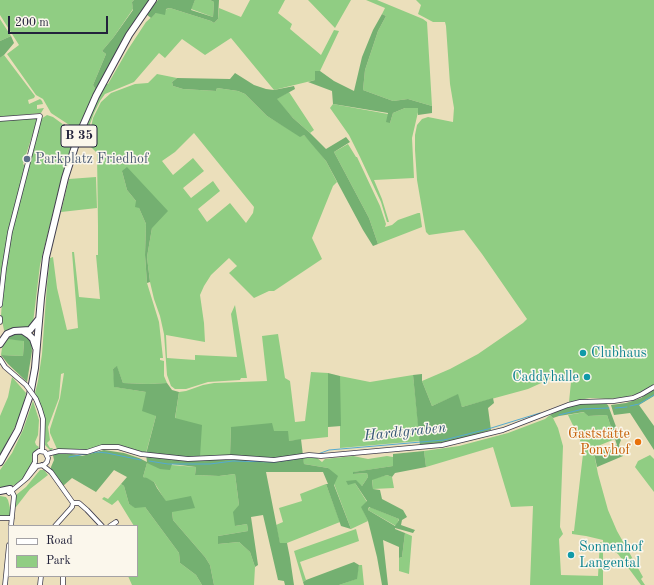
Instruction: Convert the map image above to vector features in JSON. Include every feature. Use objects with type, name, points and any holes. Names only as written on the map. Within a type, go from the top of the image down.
[{"type":"main road","name":"B 35","points":[[0,462],[11,444],[22,419],[33,381],[43,279],[51,232],[65,178],[78,137],[96,96],[112,65],[129,35],[153,0]]},
{"type":"main road","points":[[0,344],[7,334],[30,330],[35,325],[39,317]]},
{"type":"main road","points":[[23,331],[29,334],[33,339],[37,349]]},
{"type":"main road","points":[[0,491],[11,490]]},
{"type":"main road","points":[[0,495],[11,490]]},
{"type":"street","points":[[0,119],[40,116],[10,232],[0,306]]},
{"type":"street","points":[[0,359],[5,367],[26,385],[36,399],[43,419],[42,451]]},
{"type":"street","points":[[11,525],[11,490],[25,479],[39,464],[59,451],[87,452],[102,447],[118,447],[141,454],[188,459],[231,457],[274,460],[309,455],[320,456],[442,445],[503,430],[568,404],[580,402],[610,402],[629,399],[654,387]]},
{"type":"street","points":[[42,451],[49,457],[50,472]]},
{"type":"street","points":[[42,451],[35,454],[39,464],[50,472],[73,503]]},
{"type":"street","points":[[73,503],[79,503],[101,525]]},
{"type":"street","points":[[56,525],[72,507],[73,503]]},
{"type":"street","points":[[0,518],[12,518]]},
{"type":"street","points":[[112,525],[116,522]]},
{"type":"street","points":[[5,585],[8,555]]},
{"type":"green space","points":[[0,0],[134,0],[132,2],[133,9],[102,51],[106,54],[93,85],[96,90],[77,130],[51,113],[43,99],[36,95],[7,54],[19,45],[0,15]]},
{"type":"green space","points":[[134,0],[150,0],[120,45],[96,90],[93,85],[106,54],[102,51],[133,10],[132,2]]},
{"type":"green space","points":[[158,0],[195,0],[191,10],[213,17],[214,2],[210,0],[219,0],[218,19],[214,23],[170,8],[166,9],[165,15],[156,13],[151,18],[146,14]]},
{"type":"green space","points":[[195,0],[210,0],[214,2],[213,17],[191,9]]},
{"type":"green space","points":[[250,0],[285,0],[278,13],[292,24],[290,29],[321,55],[334,30],[339,31],[320,71],[315,71],[315,80],[274,90],[231,38],[205,55],[182,39],[165,58],[159,53],[134,82],[105,94],[94,113],[87,139],[84,142],[81,141],[95,104],[105,84],[108,84],[146,22],[156,13],[170,8],[214,23],[218,19],[219,8],[241,17]]},
{"type":"green space","points":[[308,0],[351,0],[335,28]]},
{"type":"green space","points":[[366,0],[377,0],[427,22],[432,106],[408,99],[393,101],[363,90],[365,70],[378,31],[386,16],[382,14],[385,8]]},
{"type":"green space","points":[[416,0],[654,0],[654,384],[641,393],[609,399],[590,398],[569,402],[571,382],[550,379],[528,389],[462,407],[457,395],[432,406],[422,381],[450,369],[478,354],[527,319],[464,230],[429,235],[426,232],[417,180],[415,135],[417,125],[422,119],[428,117],[453,122],[454,108],[450,84],[445,22],[433,22],[418,14],[421,5]]},
{"type":"green space","points":[[382,14],[386,16],[378,31],[365,70],[363,90],[393,101],[408,99],[432,106],[432,113],[418,115],[418,108],[405,108],[393,113],[390,123],[386,122],[388,113],[333,104],[332,91],[308,82],[315,80],[315,71],[320,71],[334,81],[354,91],[362,57],[373,30]]},
{"type":"green space","points":[[0,19],[11,36],[0,41]]},
{"type":"green space","points":[[11,36],[14,43],[0,58],[0,41]]},
{"type":"green space","points":[[4,55],[35,96],[34,98],[28,100],[29,104],[40,99],[42,101],[43,104],[37,105],[37,109],[44,108],[41,113],[0,117],[0,58]]},
{"type":"green space","points":[[235,73],[254,85],[266,89],[274,90],[294,86],[295,89],[277,99],[293,118],[326,149],[346,137],[350,142],[334,152],[369,218],[378,244],[373,246],[326,161],[304,135],[300,137],[267,116],[245,94],[238,91],[217,88],[216,91],[183,89],[173,86],[172,82],[177,78],[230,79]]},
{"type":"green space","points":[[157,74],[177,78],[172,82],[173,86],[183,89],[216,91],[217,88],[238,91],[245,94],[267,116],[300,136],[304,135],[312,143],[326,161],[337,182],[333,186],[312,238],[322,259],[274,291],[269,291],[254,298],[229,273],[237,266],[229,258],[211,275],[200,295],[205,342],[166,335],[167,358],[195,360],[195,355],[237,357],[231,314],[235,305],[247,378],[241,378],[240,380],[208,382],[186,389],[175,389],[171,386],[167,375],[164,334],[150,282],[147,257],[152,228],[122,171],[127,190],[136,201],[146,224],[145,255],[147,283],[159,322],[163,358],[160,358],[160,360],[164,361],[164,376],[167,383],[123,383],[117,367],[113,369],[115,387],[146,392],[156,416],[146,453],[120,446],[86,450],[57,449],[50,433],[50,429],[60,398],[64,373],[61,374],[59,398],[48,427],[50,440],[47,443],[50,448],[53,448],[51,451],[45,445],[44,417],[35,393],[42,354],[50,258],[53,257],[57,288],[67,330],[78,328],[72,252],[74,252],[79,297],[100,299],[96,255],[98,255],[97,153],[89,145],[88,141],[93,118],[101,102],[111,93],[135,84],[148,83]],"holes":[[[194,133],[254,207],[253,213],[246,223],[230,203],[207,222],[198,209],[220,191],[213,181],[191,198],[183,188],[204,171],[193,158],[173,175],[162,161],[175,152]]]},
{"type":"green space","points":[[289,92],[314,130],[310,133],[293,118],[276,99]]},
{"type":"green space","points":[[333,104],[388,114],[390,123],[393,113],[405,108],[419,108],[412,138],[414,178],[374,180],[389,222],[387,222],[381,202],[349,135],[330,108]]},
{"type":"green space","points":[[47,115],[53,117],[68,128],[75,136],[61,180],[40,265],[33,323],[28,328],[14,328],[5,331],[1,316],[2,301],[0,298],[0,120],[37,116],[37,121],[23,164],[27,167],[41,119]]},
{"type":"green space","points":[[348,144],[357,157],[380,206],[386,224],[385,227],[392,225],[398,220],[420,213],[422,227],[378,244],[369,218],[334,152]]},
{"type":"green space","points":[[127,167],[168,211],[152,228],[147,257],[150,282],[147,283],[145,255],[146,224],[139,208],[135,207],[136,201],[127,190],[122,171]]},
{"type":"green space","points":[[96,177],[97,208],[61,212],[69,179]]},
{"type":"green space","points":[[15,334],[23,334],[31,340],[32,351],[27,382],[8,364],[1,355],[23,356],[24,341],[6,339]]},
{"type":"green space","points":[[278,334],[285,378],[290,381],[295,422],[305,421],[311,372],[328,373],[328,437],[289,441],[274,431],[231,427],[230,455],[200,457],[175,419],[179,392],[214,383],[267,381],[262,336]]},
{"type":"green space","points":[[6,339],[24,340],[23,356],[1,355]]},
{"type":"green space","points":[[117,366],[123,383],[167,383],[172,390],[179,392],[175,418],[202,425],[200,457],[230,455],[231,427],[272,423],[274,431],[288,431],[289,441],[301,439],[304,464],[328,468],[338,476],[334,485],[351,529],[341,526],[323,472],[266,472],[280,543],[287,543],[290,558],[294,585],[285,585],[284,581],[278,580],[263,515],[251,517],[258,565],[255,567],[250,552],[239,542],[218,544],[218,536],[248,531],[247,524],[235,526],[233,512],[239,505],[235,474],[219,476],[195,475],[196,467],[172,464],[170,470],[160,469],[147,463],[143,477],[154,482],[166,501],[191,496],[195,508],[172,512],[173,520],[205,557],[210,565],[214,585],[202,585],[196,575],[180,563],[179,553],[145,507],[135,508],[129,504],[124,486],[121,484],[127,477],[114,470],[96,492],[72,478],[63,486],[51,471],[54,460],[53,455],[61,452],[82,456],[104,450],[124,453],[147,462],[146,454],[156,416],[142,411],[146,392],[114,387],[113,369]]},
{"type":"green space","points":[[328,373],[340,376],[341,426],[328,427]]},
{"type":"green space","points":[[422,374],[422,381],[432,406],[458,394],[462,407],[493,398],[494,403],[488,408],[491,430],[442,444],[420,446],[413,375]]},
{"type":"green space","points":[[413,375],[420,441],[340,448],[340,376],[370,382]]},
{"type":"green space","points":[[12,377],[26,393],[21,415],[0,456],[0,416],[8,397]]},
{"type":"green space","points":[[654,389],[654,396],[639,405],[654,426],[654,450],[630,413],[614,415],[611,405],[626,403],[641,398]]},
{"type":"green space","points":[[33,401],[39,420],[38,435],[35,442],[39,447],[32,457],[33,464],[22,479],[16,484],[0,489],[0,470],[12,453],[23,430]]},
{"type":"green space","points":[[580,402],[605,403],[608,405],[621,440],[619,445],[623,456],[597,467],[594,453],[617,445],[607,415],[588,416],[584,412],[553,418],[550,415],[567,406]]},
{"type":"green space","points":[[585,412],[588,416],[607,415],[615,439],[593,448],[598,474],[608,510],[617,531],[643,577],[641,579],[645,585],[641,585],[618,554],[611,549],[603,547],[603,585],[530,585],[533,506],[511,507],[493,447],[426,467],[424,451],[459,446],[508,433],[545,419],[550,415],[558,428],[563,446],[560,527],[563,534],[559,539],[561,575],[598,576],[600,542],[603,543],[603,540],[572,534],[572,531],[574,531],[583,454],[580,440],[568,415]]},
{"type":"green space","points":[[424,451],[426,467],[395,473],[392,477],[387,475],[372,480],[373,489],[380,490],[382,499],[403,510],[407,517],[402,520],[401,525],[415,530],[413,533],[395,528],[405,533],[402,557],[399,558],[399,547],[383,540],[388,585],[382,585],[368,521],[361,507],[367,501],[355,483],[348,485],[346,481],[356,480],[362,486],[368,477],[367,473],[353,474],[353,472],[393,466],[393,454]],"holes":[[[369,507],[399,519],[395,526],[368,510]]]},
{"type":"green space","points":[[311,453],[322,462],[325,459],[353,456],[368,459],[387,456],[393,457],[393,466],[354,472],[354,474],[367,473],[368,477],[362,486],[355,483],[367,502],[363,510],[368,521],[351,529],[328,468],[304,464],[302,454]]},
{"type":"green space","points":[[650,455],[654,459],[654,492],[635,467],[638,461]]},
{"type":"green space","points":[[147,463],[196,467],[195,475],[219,476],[235,474],[239,505],[235,526],[247,524],[248,531],[218,536],[218,544],[239,542],[250,552],[255,567],[254,585],[214,585],[210,565],[205,557],[173,520],[172,512],[154,482],[143,477]]},
{"type":"green space","points":[[40,470],[44,470],[48,475],[30,489],[16,507],[14,507],[16,495],[26,487]]},
{"type":"green space","points":[[387,475],[392,477],[394,488],[373,489],[372,479]]},
{"type":"green space","points":[[121,484],[124,486],[129,504],[135,507],[145,507],[179,553],[180,563],[196,575],[202,585],[132,585],[128,577],[138,577],[138,525],[133,525],[118,500],[112,505],[102,499],[104,497],[108,499]]},
{"type":"green space","points":[[326,484],[340,522],[287,543],[280,544],[276,525],[283,522],[279,508],[302,501],[300,494]]},
{"type":"green space","points":[[0,496],[6,497],[8,500],[10,516],[0,516]]},
{"type":"green space","points":[[370,507],[399,519],[396,526],[368,510]]},
{"type":"green space","points":[[356,529],[359,541],[300,562],[306,580],[303,582],[294,551]]},
{"type":"green space","points":[[405,533],[412,536],[409,574],[399,571],[399,558],[402,557]]},
{"type":"green space","points":[[354,562],[359,565],[357,579],[339,585],[304,585],[303,582],[306,580]]},
{"type":"green space","points":[[359,565],[362,565],[364,585],[339,585],[356,579]]},
{"type":"waterway","name":"Hardtgraben","points":[[630,406],[639,404],[654,395]]},
{"type":"waterway","name":"Hardtgraben","points":[[615,408],[627,407]]},
{"type":"waterway","name":"Hardtgraben","points":[[559,415],[583,409],[609,408]]},
{"type":"waterway","name":"Hardtgraben","points":[[318,454],[329,450],[444,440],[488,429],[540,413]]},
{"type":"waterway","points":[[69,457],[97,452],[141,460]]},
{"type":"waterway","name":"Hardtgraben","points":[[149,461],[168,464],[210,464],[233,461],[275,462],[296,459]]},
{"type":"place","name":"Parkplatz Friedhof","points":[[27,159]]},
{"type":"place","name":"Clubhaus","points":[[583,353]]},
{"type":"place","name":"Caddyhalle","points":[[587,377]]},
{"type":"place","name":"Gaststätte Ponyhof","points":[[638,442]]},
{"type":"place","name":"Sonnenhof Langental","points":[[571,555]]}]
